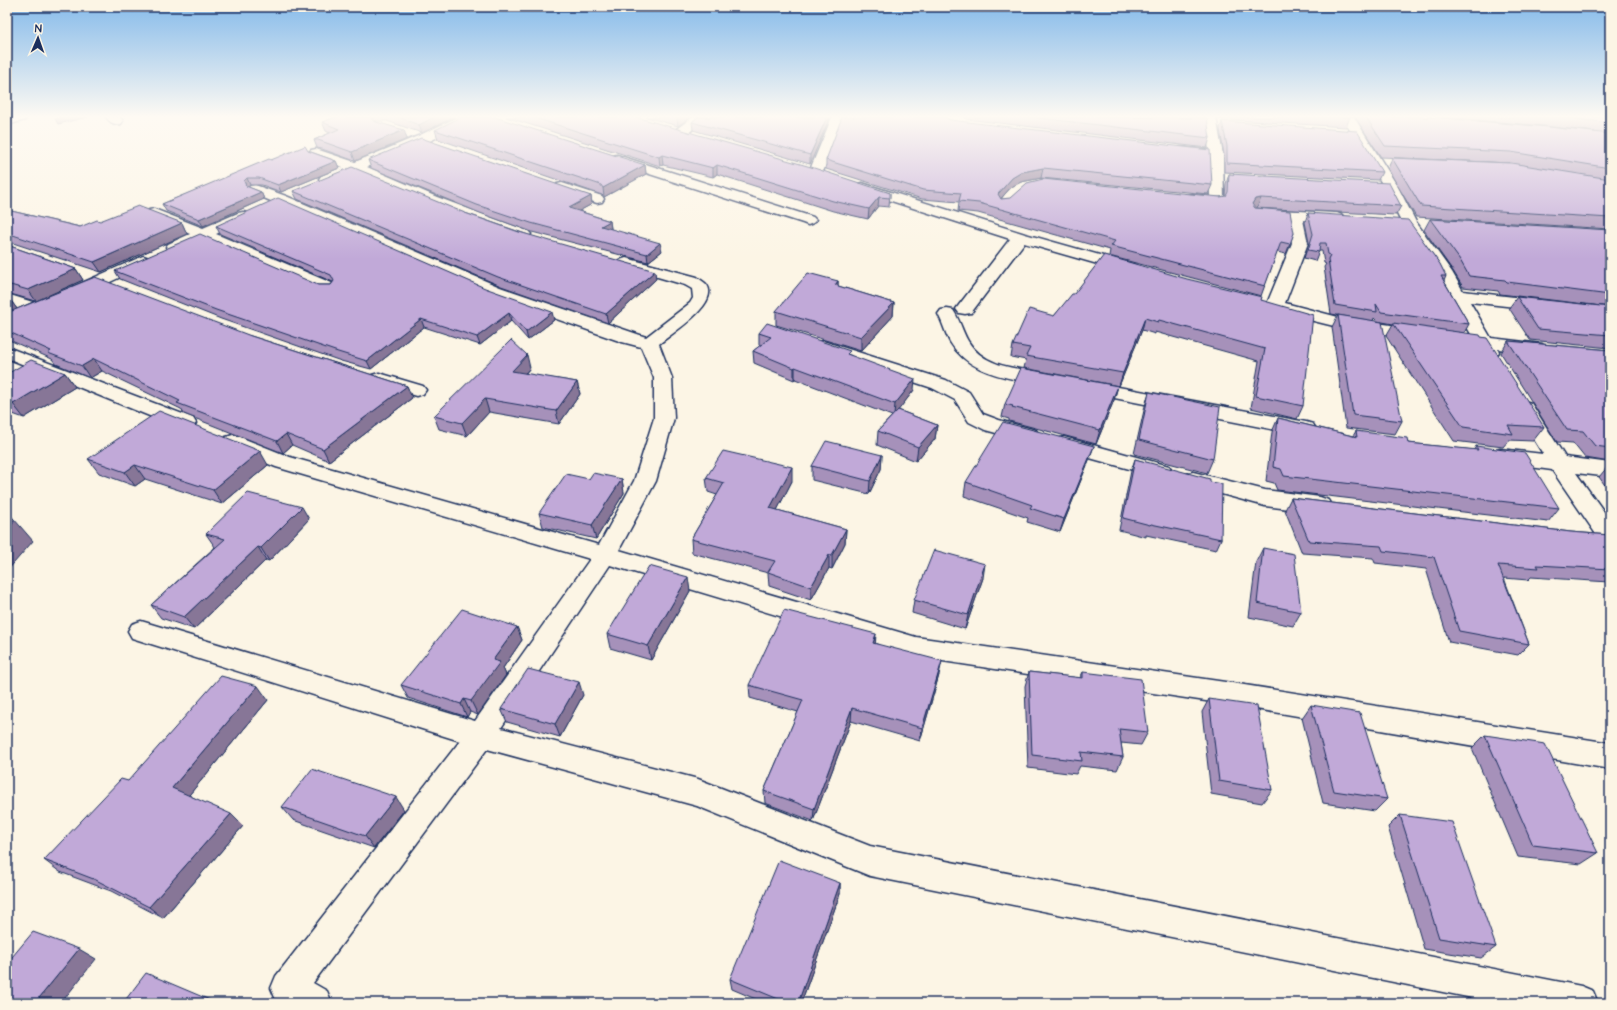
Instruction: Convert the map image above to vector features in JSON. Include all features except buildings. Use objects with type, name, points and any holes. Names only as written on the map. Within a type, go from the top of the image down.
[{"type":"street","points":[[347,164],[432,200],[534,238]]},
{"type":"street","points":[[13,320],[100,279],[362,164]]},
{"type":"street","points":[[634,164],[808,220]]},
{"type":"street","points":[[826,164],[823,175],[1020,237],[1142,272]]},
{"type":"street","points":[[1179,197],[1217,201],[1217,164]]},
{"type":"street","points":[[1377,164],[1409,222],[1444,272],[1501,370]]},
{"type":"street","points":[[1218,177],[1233,178]]},
{"type":"street","points":[[552,183],[597,199]]},
{"type":"street","points":[[1005,204],[1018,188],[1026,184],[1041,183],[1071,186]]},
{"type":"street","points":[[1375,186],[1391,187]]},
{"type":"street","points":[[255,189],[494,291],[628,338],[649,343]]},
{"type":"street","points":[[153,212],[328,288]]},
{"type":"street","points":[[1257,213],[1348,218]]},
{"type":"street","points":[[1294,215],[1300,243],[1267,304],[1342,323],[1484,343],[1555,350]]},
{"type":"street","points":[[1394,221],[1425,223]]},
{"type":"street","points":[[1020,237],[956,312],[961,345],[975,361],[991,369],[1321,432]]},
{"type":"street","points":[[609,258],[691,281],[700,287],[702,298],[696,306],[649,343]]},
{"type":"street","points":[[78,272],[122,288]]},
{"type":"street","points":[[1456,295],[1556,307]]},
{"type":"street","points":[[7,299],[37,309]]},
{"type":"street","points":[[806,340],[939,384],[962,396],[976,418],[992,425],[1265,498],[1336,507]]},
{"type":"street","points":[[294,998],[481,735],[605,555],[645,481],[664,418],[662,378],[649,343]]},
{"type":"street","points":[[7,352],[283,462],[916,647],[1232,694],[1610,756]]},
{"type":"street","points":[[364,375],[416,390]]},
{"type":"street","points":[[1513,390],[1559,464],[1610,538]]},
{"type":"street","points":[[1482,454],[1610,470]]},
{"type":"street","points":[[1586,537],[1610,538]]},
{"type":"street","points":[[141,631],[481,735],[698,793],[870,861],[1581,1003]]}]
